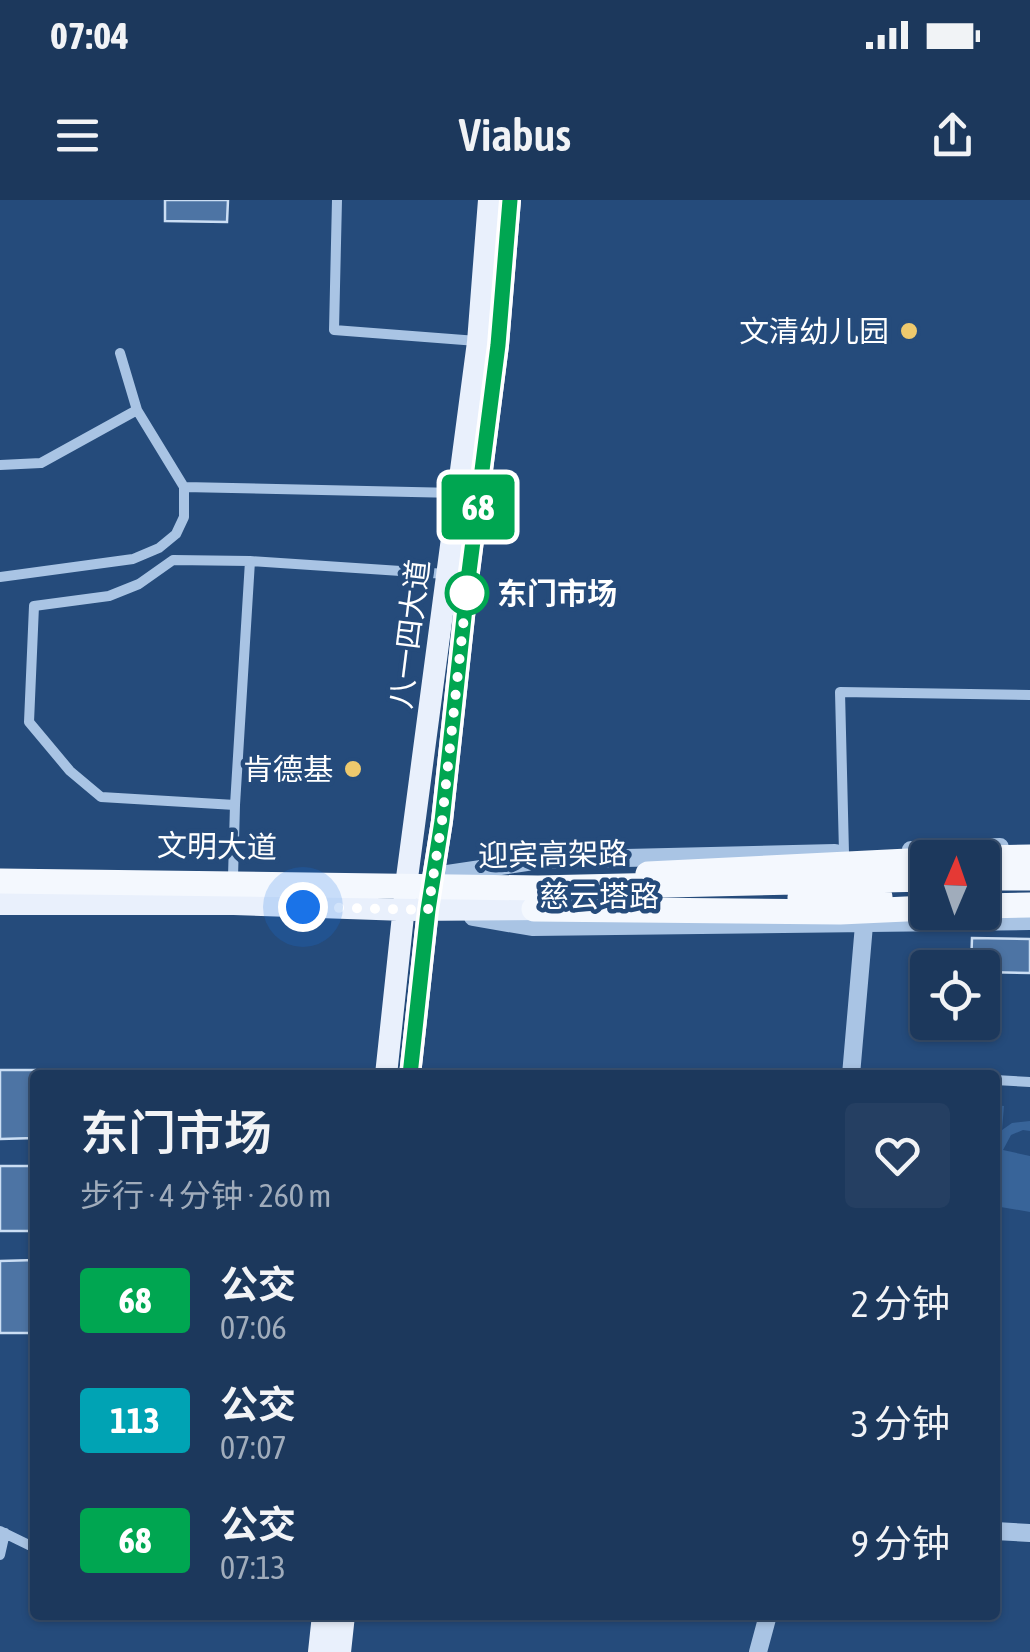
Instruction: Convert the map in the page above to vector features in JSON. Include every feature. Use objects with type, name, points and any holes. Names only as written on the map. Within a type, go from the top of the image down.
[{"type":"highway","points":[[1000,862],[1030,861]]},
{"type":"highway","points":[[538,880],[910,864]]},
{"type":"highway","name":"迎宾高架路","points":[[0,877],[538,888],[910,879]]},
{"type":"highway","points":[[1000,878],[1030,878]]},
{"type":"highway","points":[[1000,897],[1030,893]]},
{"type":"highway","name":"迎宾高架路","points":[[0,894],[910,902]]},
{"type":"highway","points":[[1000,901],[1030,903]]},
{"type":"highway","points":[[534,909],[840,912],[910,904]]},
{"type":"main road","name":"八一四大道","points":[[387,1070],[417,910],[434,876],[498,345],[496,233],[485,200]]},
{"type":"main road","name":"八一四大道","points":[[410,1070],[417,910],[407,878],[478,342],[496,233],[510,200]]},
{"type":"main road","points":[[496,233],[521,200]]},
{"type":"main road","name":"文明大道","points":[[0,877],[434,876]]},
{"type":"main road","name":"慈云塔路","points":[[434,876],[538,880]]},
{"type":"main road","name":"文明大道","points":[[0,904],[234,904],[417,910]]},
{"type":"main road","name":"慈云塔路","points":[[417,910],[534,909]]},
{"type":"main road","points":[[318,1652],[322,1620]]},
{"type":"main road","points":[[340,1652],[343,1620]]},
{"type":"street","points":[[337,200],[334,330],[478,342]]},
{"type":"street","points":[[0,577],[133,559],[159,548],[176,534],[184,517],[184,487],[138,410],[120,353]]},
{"type":"street","points":[[0,464],[41,463],[138,410]]},
{"type":"street","points":[[184,487],[458,493]]},
{"type":"street","points":[[235,805],[101,797],[70,771],[29,722],[34,606],[110,596],[139,584],[173,560],[447,574]]},
{"type":"street","points":[[233,877],[250,561]]},
{"type":"street","points":[[844,852],[840,692],[1030,695]]},
{"type":"street","name":"慈云塔路","points":[[434,876],[540,860],[1030,847]]},
{"type":"street","name":"慈云塔路","points":[[417,910],[532,927],[1030,921]]},
{"type":"street","points":[[851,1070],[864,924]]},
{"type":"street","points":[[1000,1080],[1030,1082]]},
{"type":"street","points":[[1000,1531],[1030,1533]]},
{"type":"street","points":[[0,1555],[2,1532],[30,1546]]},
{"type":"street","points":[[758,1652],[767,1620]]},
{"type":"shaded area","points":[[1000,1106],[1004,1106],[1002,1130],[1012,1123],[1030,1121],[1030,1131],[1011,1135],[1003,1150],[1030,1156],[1030,1212],[1000,1207]]},
{"type":"building","points":[[165,200],[228,200],[227,222],[165,221]]},
{"type":"building","points":[[972,938],[1030,939],[1030,973],[1000,972],[1000,950],[972,950]]},
{"type":"building","points":[[0,1070],[30,1070],[30,1138],[0,1139]]},
{"type":"building","points":[[0,1166],[30,1166],[30,1231],[0,1231]]},
{"type":"building","points":[[30,1260],[30,1333],[0,1333],[0,1261]]},
{"type":"bus line","name":"68","points":[[411,1070],[498,345],[510,200]]},
{"type":"place","name":"文清幼儿园","points":[[909,331]]},
{"type":"place","name":"东门市场","points":[[467,593]]},
{"type":"place","name":"肯德基","points":[[353,769]]},
{"type":"route","points":[[303,907],[428,910],[442,821],[468,580],[467,593]]}]
